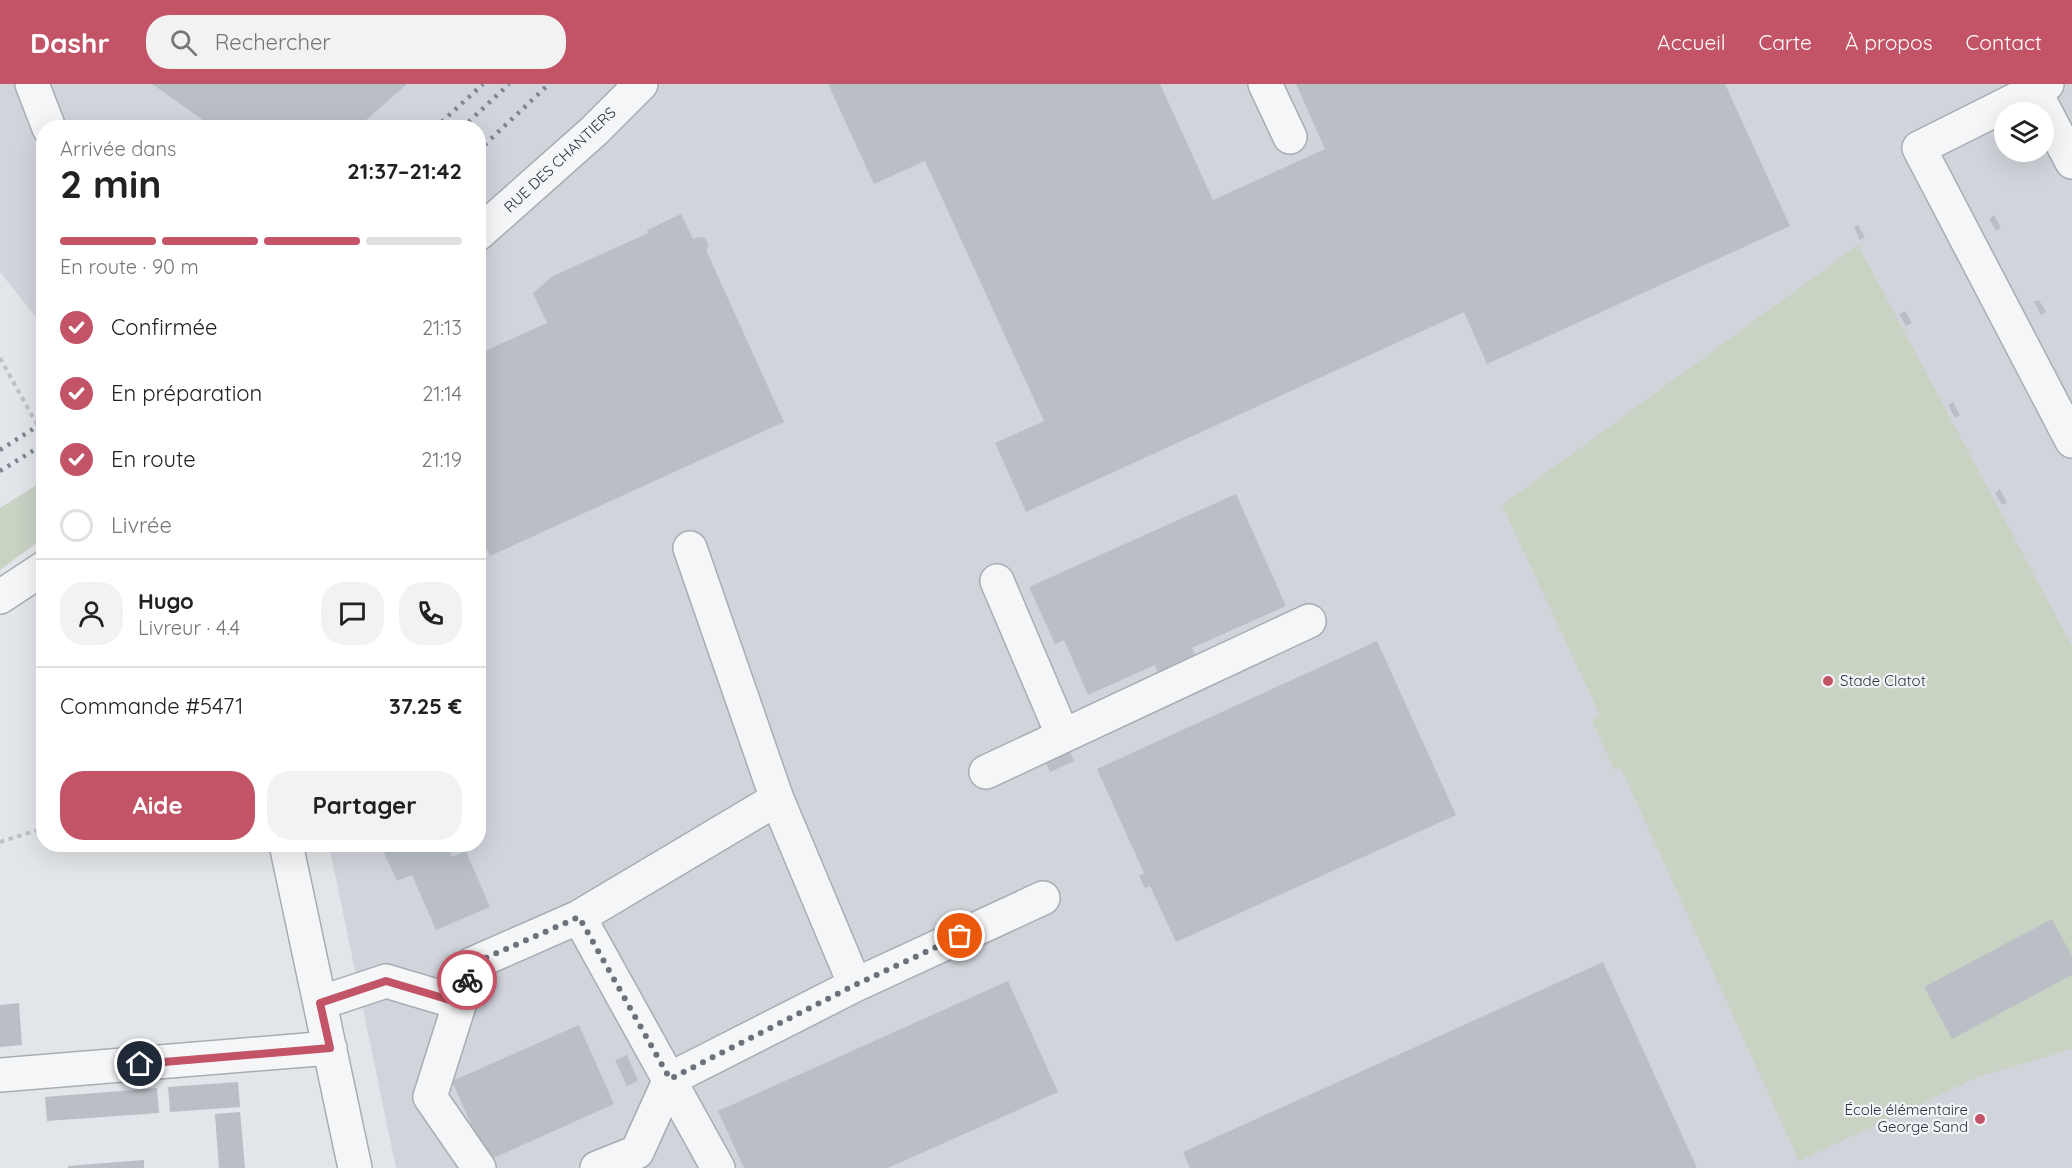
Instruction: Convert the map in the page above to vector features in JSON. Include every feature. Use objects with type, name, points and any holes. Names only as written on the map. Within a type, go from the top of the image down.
[{"type":"street","points":[[32,84],[46,120]]},
{"type":"street","name":"RUE DES CHANTIERS","points":[[486,227],[586,139],[641,84]]},
{"type":"street","points":[[1265,84],[1290,137]]},
{"type":"street","points":[[2072,162],[2041,87],[1919,148],[2072,441]]},
{"type":"street","points":[[690,548],[777,799],[855,985]]},
{"type":"street","points":[[0,597],[36,573]]},
{"type":"street","points":[[997,581],[1063,736]]},
{"type":"street","points":[[986,772],[1309,621]]},
{"type":"street","points":[[479,1168],[430,1097],[472,964],[579,917],[777,799]]},
{"type":"street","points":[[288,852],[355,1168]]},
{"type":"street","points":[[597,1168],[637,1152],[670,1079],[855,985],[1044,898]]},
{"type":"street","points":[[579,917],[718,1168]]},
{"type":"street","points":[[320,1003],[386,981],[460,1003]]},
{"type":"street","points":[[0,1075],[330,1048]]},
{"type":"path","points":[[0,358],[36,423]]},
{"type":"path","points":[[0,842],[36,831]]},
{"type":"shaded area","points":[[0,84],[2072,84],[2072,1168],[396,1168],[330,852],[486,852],[486,120],[36,120],[36,317],[0,272]]},
{"type":"green space","name":"Stade Clatot","points":[[1858,245],[2072,646],[2072,1049],[1978,1077],[1799,1161],[1621,768],[1614,770],[1592,720],[1600,715],[1502,505]]},
{"type":"green space","points":[[36,485],[36,543],[0,570],[0,508]]},
{"type":"building","points":[[152,84],[407,84],[366,120],[203,120]]},
{"type":"building","points":[[828,84],[1160,84],[1213,200],[1325,149],[1296,84],[1725,84],[1790,226],[1487,364],[1464,312],[1026,512],[995,443],[1044,421],[925,161],[874,184]]},
{"type":"building","points":[[681,214],[693,239],[705,238],[709,246],[706,250],[784,422],[490,556],[486,548],[486,350],[547,323],[533,293],[553,276],[648,233],[647,230]]},
{"type":"building","points":[[1994,215],[2001,228],[1996,231],[1989,219]]},
{"type":"building","points":[[1858,225],[1865,237],[1860,240],[1854,227]]},
{"type":"building","points":[[2039,300],[2046,312],[2041,315],[2034,302]]},
{"type":"building","points":[[1905,311],[1912,323],[1906,326],[1899,314]]},
{"type":"building","points":[[1953,402],[1960,415],[1955,418],[1948,405]]},
{"type":"building","points":[[2000,489],[2007,503],[2002,505],[1995,493]]},
{"type":"building","points":[[1236,494],[1286,606],[1192,648],[1197,658],[1159,675],[1155,665],[1088,695],[1064,640],[1055,644],[1029,587]]},
{"type":"building","points":[[1377,641],[1456,815],[1176,942],[1150,886],[1145,888],[1139,876],[1144,873],[1097,769]]},
{"type":"building","points":[[1068,748],[1074,761],[1050,772],[1044,759]]},
{"type":"building","points":[[384,852],[450,852],[452,857],[466,852],[490,907],[436,930],[412,875],[397,881]]},
{"type":"building","points":[[2052,919],[2072,956],[2072,975],[1952,1039],[1924,987]]},
{"type":"building","points":[[1603,962],[1697,1168],[1190,1168],[1183,1152]]},
{"type":"building","points":[[1008,981],[1058,1092],[888,1168],[744,1168],[718,1111]]},
{"type":"building","points":[[19,1003],[22,1045],[0,1047],[0,1005]]},
{"type":"building","points":[[579,1025],[614,1104],[487,1161],[452,1081]]},
{"type":"building","points":[[627,1055],[638,1081],[627,1086],[615,1060]]},
{"type":"building","points":[[238,1082],[240,1107],[170,1112],[168,1087]]},
{"type":"building","points":[[157,1088],[159,1113],[47,1121],[45,1097]]},
{"type":"building","points":[[240,1112],[245,1168],[219,1168],[215,1114]]},
{"type":"building","points":[[144,1160],[144,1168],[68,1168],[68,1166]]},
{"type":"railway","points":[[444,120],[483,84]]},
{"type":"railway","points":[[471,120],[509,84]]},
{"type":"railway","points":[[486,143],[549,84]]},
{"type":"railway","points":[[0,450],[36,427]]},
{"type":"railway","points":[[0,471],[36,449]]},
{"type":"way so far","points":[[467,980],[472,964],[579,917],[670,1079],[855,985],[960,936]]},
{"type":"place","name":"Stade Clatot","points":[[1828,681]]},
{"type":"place","name":"École élémentaire George Sand","points":[[1980,1119]]},
{"type":"route","points":[[140,1064],[330,1048],[320,1003],[386,981],[460,1003],[467,980]]}]
